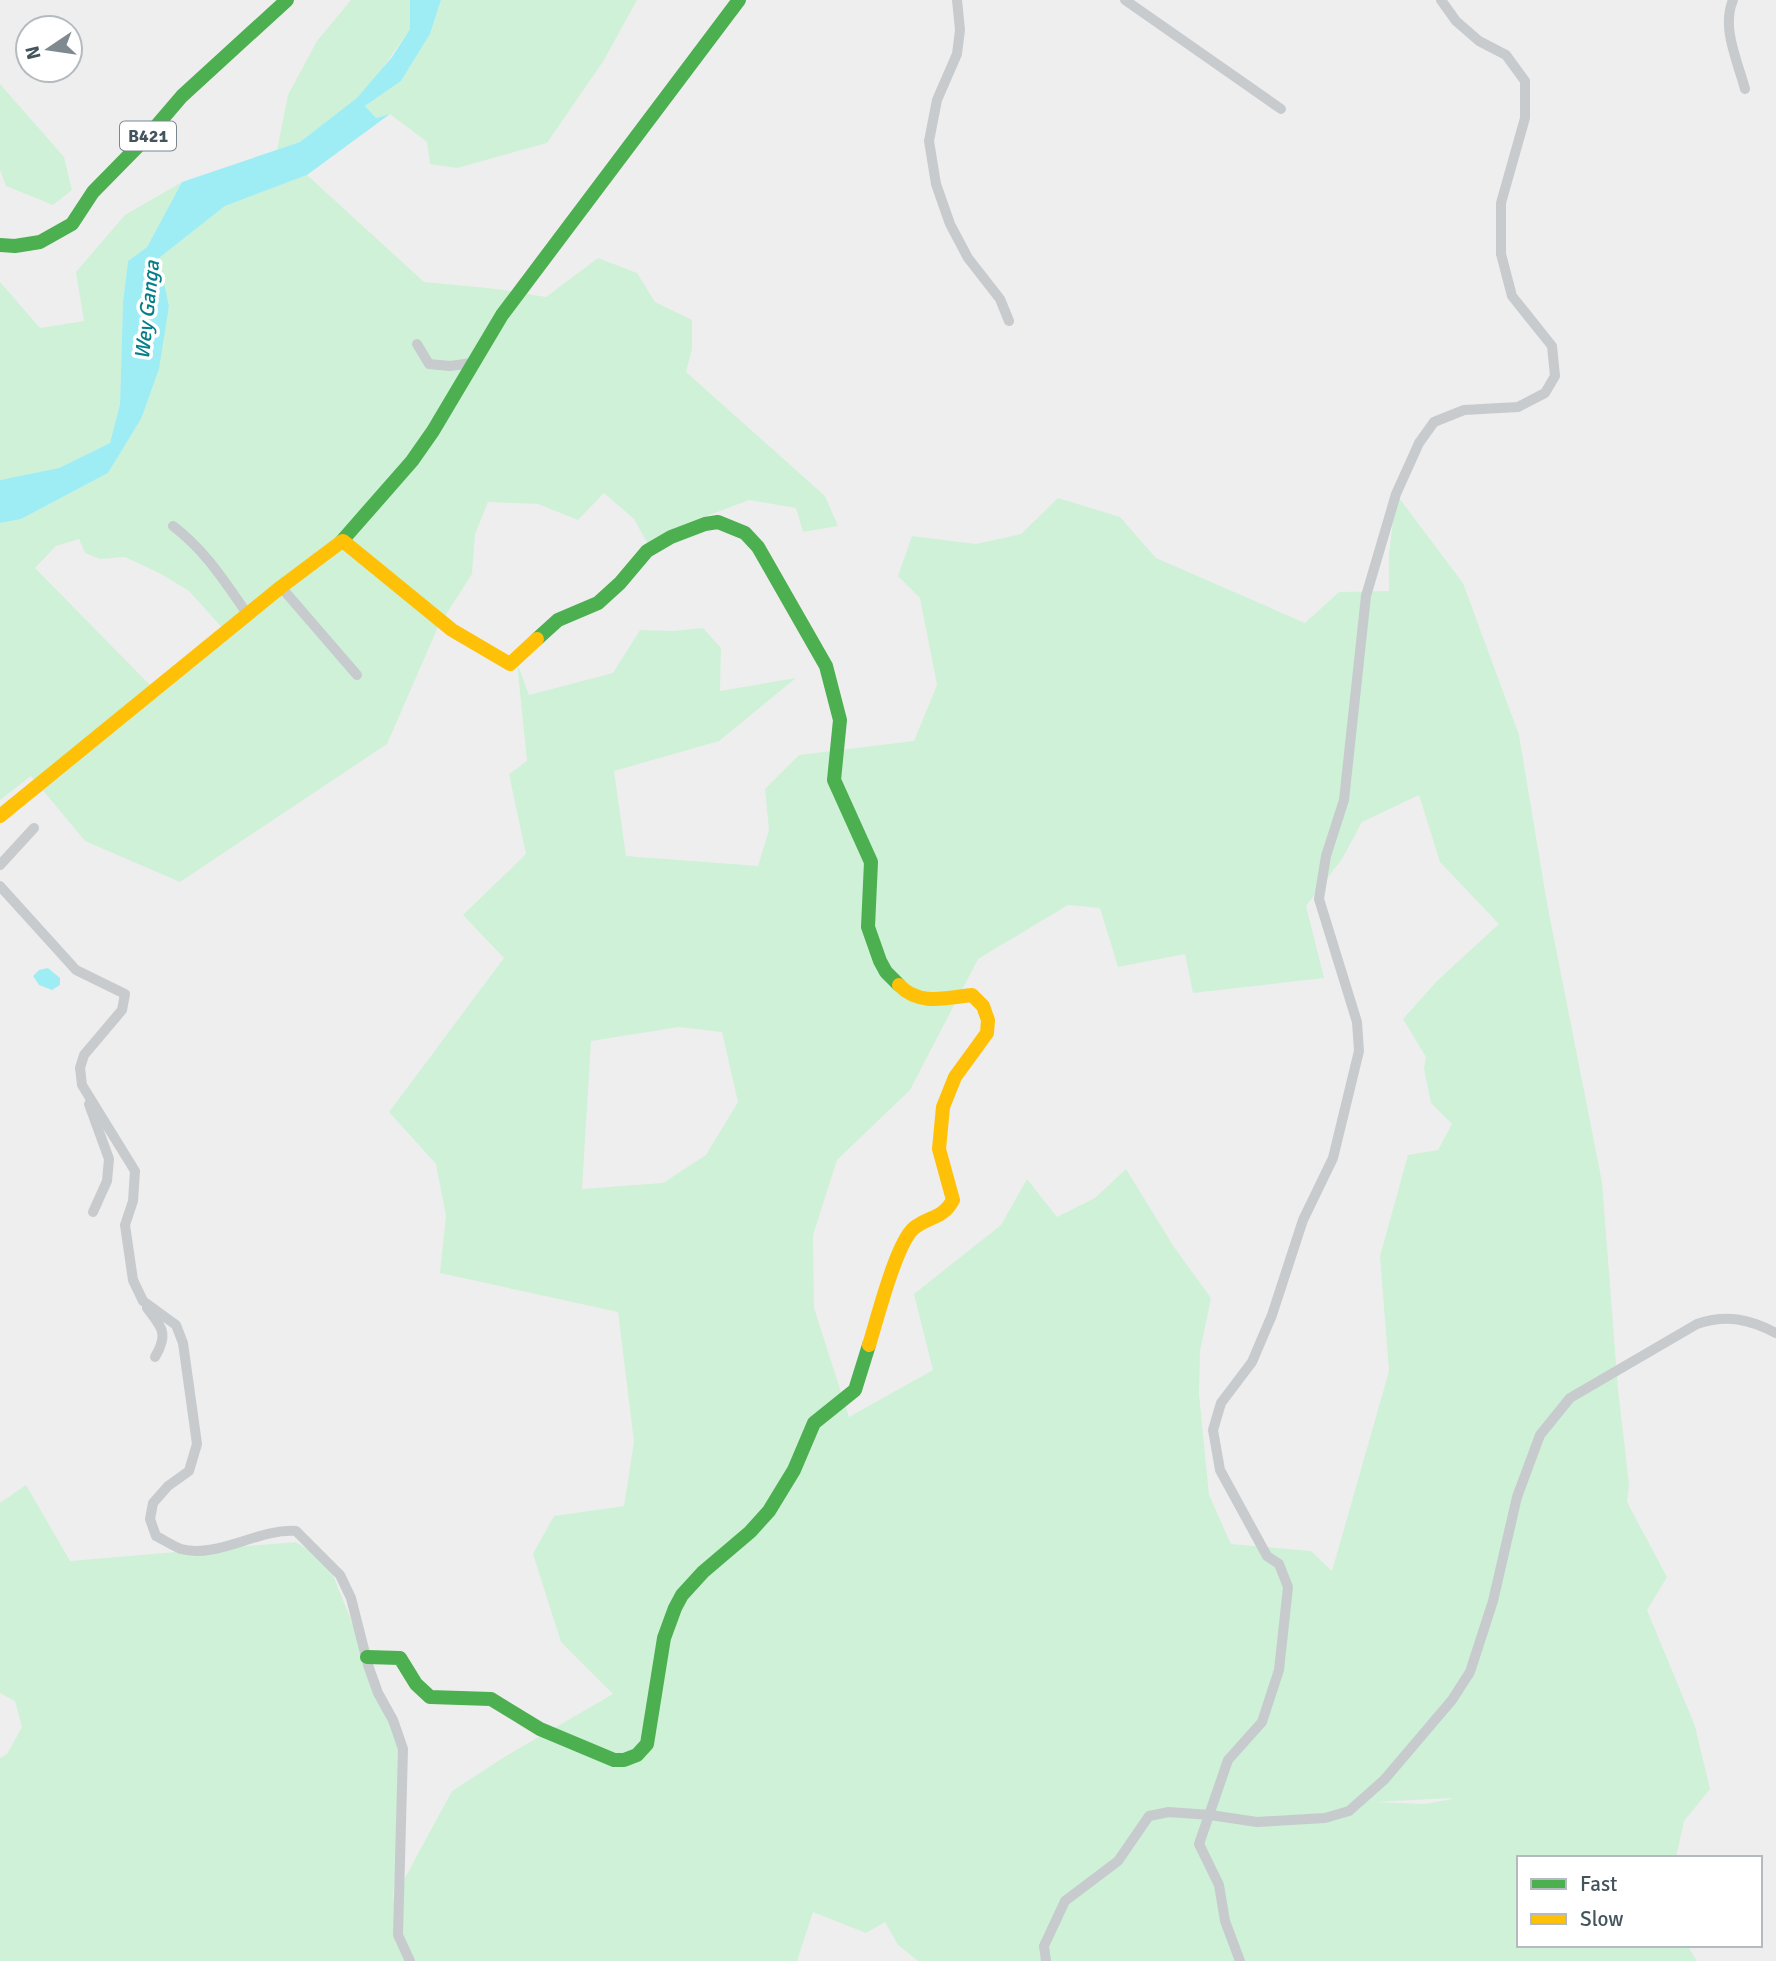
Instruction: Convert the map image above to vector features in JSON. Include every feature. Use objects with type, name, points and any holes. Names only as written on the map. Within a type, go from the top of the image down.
[{"type":"street","name":"B421","points":[[0,245],[15,246],[40,242],[72,224],[93,192],[146,138],[182,96],[286,0]]},
{"type":"street","points":[[0,816],[281,587],[343,541],[412,461],[510,304],[738,0]]},
{"type":"street","points":[[957,0],[960,30],[957,54],[936,100],[929,141],[936,184],[950,224],[968,258],[1000,299],[1009,321]]},
{"type":"street","points":[[1125,0],[1280,109]]},
{"type":"street","points":[[1240,1961],[1225,1922],[1219,1885],[1199,1844],[1228,1760],[1262,1721],[1272,1697],[1284,1637],[1288,1587],[1279,1564],[1267,1556],[1220,1470],[1213,1430],[1221,1403],[1252,1362],[1272,1315],[1303,1220],[1333,1158],[1359,1051],[1357,1022],[1319,898],[1326,856],[1344,800],[1366,596],[1396,494],[1419,443],[1434,422],[1464,410],[1518,407],[1545,393],[1555,376],[1552,346],[1513,296],[1501,254],[1501,203],[1525,118],[1525,81],[1506,55],[1479,41],[1456,21],[1441,0]]},
{"type":"street","points":[[1733,0],[1729,8],[1729,31],[1745,89]]},
{"type":"street","points":[[417,344],[429,364],[450,366],[472,363]]},
{"type":"street","points":[[343,541],[452,629],[510,664],[558,620],[598,603],[620,583],[647,551],[671,537],[718,522],[745,533],[758,547],[826,666],[840,720],[834,780],[871,862],[868,927],[880,961],[886,972],[908,995],[927,1000],[972,995],[983,1006],[988,1020],[987,1034],[955,1077],[943,1107],[939,1149],[953,1200],[947,1211],[913,1230],[896,1259],[855,1390],[849,1398],[825,1410],[813,1423],[792,1477],[761,1521],[727,1554],[694,1579],[676,1605],[667,1627],[647,1744],[640,1754],[624,1762],[614,1760],[540,1730],[491,1699],[430,1697],[416,1684],[400,1658],[367,1657]]},
{"type":"street","points":[[173,526],[193,541],[215,567],[248,615]]},
{"type":"street","points":[[281,587],[357,675]]},
{"type":"street","points":[[0,865],[34,828]]},
{"type":"street","points":[[0,886],[76,970],[125,995],[122,1010],[84,1055],[80,1068],[82,1085],[109,1159],[107,1181],[93,1212]]},
{"type":"street","points":[[82,1085],[135,1171],[133,1201],[125,1225],[125,1240],[133,1280],[163,1331],[163,1343],[155,1357]]},
{"type":"street","points":[[143,1301],[176,1325],[183,1343],[197,1444],[189,1471],[168,1486],[153,1503],[150,1519],[156,1536],[181,1549],[207,1550],[281,1530],[296,1531],[340,1575],[351,1598],[378,1693],[393,1720],[403,1749],[398,1935],[410,1961]]},
{"type":"street","points":[[1046,1961],[1044,1946],[1065,1901],[1118,1861],[1150,1816],[1169,1812],[1257,1822],[1325,1818],[1349,1811],[1384,1780],[1452,1700],[1470,1672],[1493,1601],[1517,1497],[1532,1453],[1540,1435],[1570,1398],[1697,1324],[1717,1318],[1740,1318],[1776,1333]]},
{"type":"green space","points":[[351,0],[410,0],[410,29],[365,93],[300,142],[277,150],[288,95],[317,41]]},
{"type":"green space","points":[[441,0],[637,0],[604,60],[547,143],[457,168],[430,164],[427,142],[390,114],[376,118],[365,106],[401,81],[430,34]]},
{"type":"green space","points":[[0,84],[64,157],[72,190],[53,205],[6,186],[0,170]]},
{"type":"green space","points":[[307,175],[424,282],[546,297],[598,258],[637,273],[655,302],[692,320],[692,349],[686,372],[825,496],[838,526],[803,532],[796,508],[749,500],[675,528],[654,555],[634,519],[604,493],[578,520],[538,504],[488,502],[475,534],[472,574],[438,627],[387,744],[180,882],[85,841],[31,776],[0,800],[0,523],[21,519],[108,473],[141,419],[169,306],[159,258],[225,206]],"holes":[[[79,539],[85,553],[100,559],[125,557],[163,575],[189,591],[226,632],[153,688],[35,568],[56,546]]]},
{"type":"green space","points":[[182,182],[147,247],[128,261],[123,302],[120,404],[110,443],[57,469],[0,480],[0,282],[40,328],[84,321],[76,272],[125,215]]},
{"type":"green space","points":[[1396,494],[1463,583],[1519,735],[1547,903],[1602,1182],[1618,1389],[1629,1484],[1627,1502],[1667,1577],[1647,1610],[1695,1726],[1710,1789],[1684,1821],[1676,1856],[1517,1856],[1517,1947],[1688,1947],[1697,1961],[918,1961],[898,1945],[885,1922],[866,1933],[813,1912],[797,1961],[0,1961],[0,1758],[7,1754],[22,1727],[15,1701],[0,1693],[0,1503],[26,1485],[70,1561],[296,1542],[328,1563],[403,1749],[393,1900],[452,1791],[506,1756],[613,1694],[561,1642],[533,1554],[554,1516],[624,1506],[634,1442],[618,1312],[440,1273],[446,1216],[436,1164],[389,1112],[504,958],[463,915],[526,854],[509,774],[527,761],[517,663],[529,695],[613,673],[640,630],[703,628],[721,648],[720,691],[796,678],[719,741],[614,771],[626,856],[758,866],[769,830],[765,789],[799,755],[914,741],[937,685],[920,598],[898,576],[912,536],[976,544],[1021,534],[1058,498],[1120,517],[1156,558],[1305,623],[1339,592],[1389,591],[1389,555]],"holes":[[[1419,795],[1440,862],[1499,924],[1437,981],[1403,1019],[1426,1057],[1424,1069],[1431,1103],[1452,1124],[1438,1150],[1408,1155],[1380,1256],[1389,1371],[1332,1571],[1311,1551],[1231,1544],[1209,1495],[1199,1394],[1200,1351],[1211,1298],[1174,1247],[1126,1169],[1095,1198],[1057,1217],[1027,1179],[1001,1225],[914,1294],[933,1370],[849,1417],[814,1308],[813,1235],[837,1160],[910,1090],[978,959],[1068,905],[1100,908],[1118,967],[1185,954],[1193,993],[1324,978],[1306,906],[1342,859],[1362,822]],[[679,1027],[722,1032],[738,1102],[706,1155],[663,1183],[582,1189],[591,1041]],[[1451,1798],[1425,1804],[1374,1802]]]},
{"type":"water","name":"Wey Ganga","points":[[410,0],[441,0],[430,34],[401,81],[365,106],[376,118],[390,114],[307,175],[225,206],[159,258],[169,306],[159,369],[141,419],[108,473],[21,519],[0,523],[0,480],[59,468],[110,443],[120,404],[123,302],[128,261],[147,247],[182,182],[300,142],[357,98],[392,57],[410,29]]},
{"type":"water","points":[[48,968],[60,978],[60,985],[52,990],[39,985],[33,976],[39,970]]},
{"type":"traffic: fast","points":[[0,245],[15,246],[40,242],[72,224],[93,192],[146,138],[182,96],[287,0]]},
{"type":"traffic: fast","points":[[341,542],[412,461],[433,431],[502,315],[739,0]]},
{"type":"traffic: fast","points":[[537,639],[558,620],[598,603],[620,583],[647,551],[671,537],[718,522],[745,533],[758,547],[826,666],[840,720],[834,780],[871,862],[868,927],[880,961],[886,972],[899,985]]},
{"type":"traffic: fast","points":[[367,1657],[400,1658],[416,1684],[430,1697],[491,1699],[540,1729],[614,1760],[624,1760],[637,1755],[647,1744],[664,1638],[682,1595],[769,1511],[794,1470],[814,1423],[855,1390],[869,1345]]},
{"type":"traffic: slow","points":[[343,541],[452,630],[510,664],[537,639]]},
{"type":"traffic: slow","points":[[0,816],[281,587],[341,542]]},
{"type":"traffic: slow","points":[[869,1345],[894,1265],[907,1236],[920,1224],[945,1211],[953,1200],[939,1149],[943,1107],[955,1077],[987,1033],[988,1020],[983,1006],[972,995],[943,999],[924,998],[907,992],[899,985]]}]
